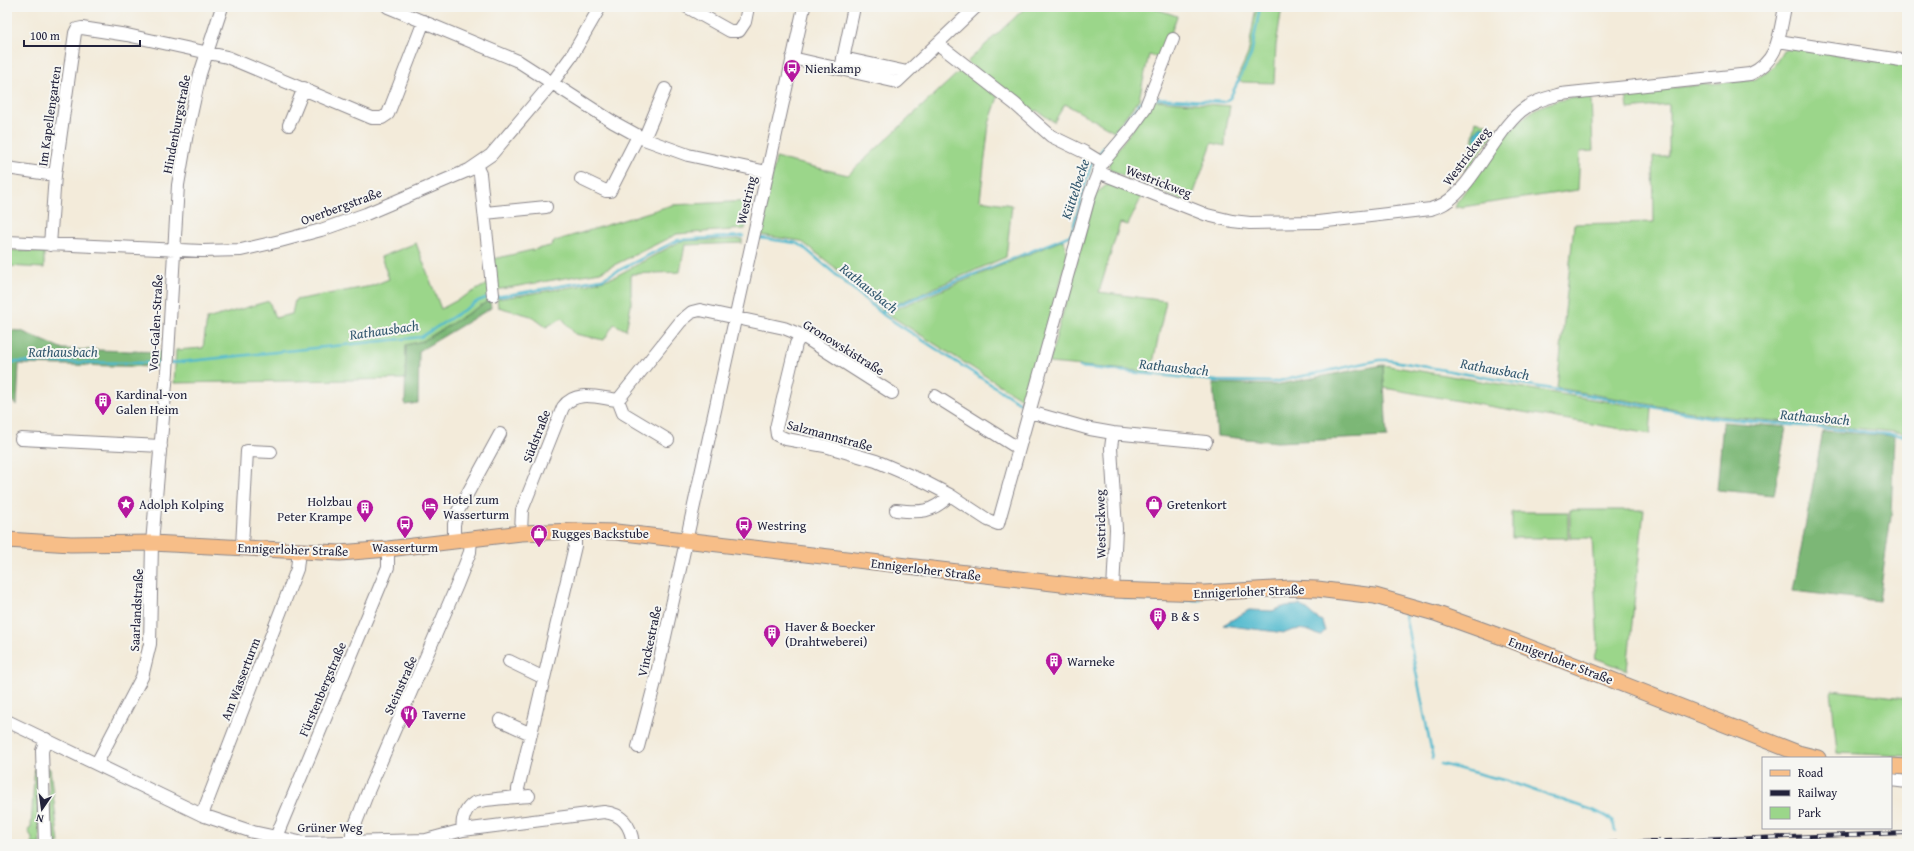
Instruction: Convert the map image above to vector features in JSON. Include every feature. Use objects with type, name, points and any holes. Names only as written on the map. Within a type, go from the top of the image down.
[{"type":"main road","name":"Ennigerloher Straße","points":[[7,540],[71,544],[152,543],[340,553],[388,550],[454,540],[521,533],[576,531],[616,532],[1113,590],[1204,593],[1290,588],[1317,589],[1375,596],[1435,613],[1513,641],[1792,750],[1815,757]]},
{"type":"main road","points":[[1892,766],[1907,767]]},
{"type":"street","name":"Hindenburgstraße","points":[[173,249],[182,157],[200,74],[222,7]]},
{"type":"street","points":[[388,7],[518,61],[613,122],[641,137],[688,154],[767,172]]},
{"type":"street","name":"Overbergstraße","points":[[7,242],[202,251],[241,250],[321,230],[366,214],[476,166],[491,155],[552,83],[571,57],[600,7]]},
{"type":"street","points":[[687,7],[730,31],[739,32],[745,22],[748,7]]},
{"type":"street","name":"Westring","points":[[686,540],[804,7]]},
{"type":"street","points":[[842,64],[854,7]]},
{"type":"street","points":[[792,58],[842,64],[898,82],[976,7]]},
{"type":"street","name":"Westrickweg","points":[[938,44],[1015,104],[1050,136],[1084,152],[1100,167],[1207,215],[1238,222],[1318,222],[1431,209],[1445,203],[1471,176],[1505,127],[1522,110],[1537,101],[1561,94],[1750,74],[1760,69],[1769,61],[1778,41],[1785,7]]},
{"type":"street","points":[[207,51],[227,57],[304,88],[372,118],[382,118],[388,114],[424,21]]},
{"type":"street","name":"Im Kapellengarten","points":[[50,245],[55,175],[75,33],[77,29],[82,28],[127,35],[207,51]]},
{"type":"street","points":[[935,396],[1013,445],[1019,447],[1090,194],[1100,167],[1145,109],[1173,39]]},
{"type":"street","points":[[1778,41],[1907,61]]},
{"type":"street","points":[[289,124],[304,88]]},
{"type":"street","points":[[580,179],[606,191],[610,191],[641,137],[665,89]]},
{"type":"street","points":[[476,166],[480,174],[493,295]]},
{"type":"street","points":[[7,168],[55,175]]},
{"type":"street","points":[[485,213],[546,207]]},
{"type":"street","name":"Von-Galen-Straße","points":[[152,543],[161,446],[173,249]]},
{"type":"street","points":[[668,440],[623,413],[618,400],[681,321],[692,312],[700,310],[735,318]]},
{"type":"street","name":"Gronowskistraße","points":[[735,318],[784,328],[801,335],[892,393]]},
{"type":"street","name":"Salzmannstraße","points":[[801,335],[794,352],[776,428],[776,435],[786,439],[825,446],[857,454],[900,471],[950,495],[988,520],[998,524],[1019,447]]},
{"type":"street","name":"Südstraße","points":[[521,533],[522,510],[563,407],[567,401],[581,396],[618,400]]},
{"type":"street","points":[[1030,412],[1090,429],[1113,433],[1206,442]]},
{"type":"street","name":"Westrickweg","points":[[1113,433],[1111,448],[1116,529],[1113,590]]},
{"type":"street","points":[[454,540],[454,524],[458,511],[500,434]]},
{"type":"street","points":[[21,439],[161,446]]},
{"type":"street","points":[[242,547],[247,451],[271,452]]},
{"type":"street","points":[[896,510],[927,511],[940,505],[950,495]]},
{"type":"street","points":[[463,830],[462,822],[466,811],[475,802],[524,797],[518,790],[575,546],[576,531]]},
{"type":"street","name":"Steinstraße","points":[[352,842],[352,833],[369,788],[460,579],[470,552],[471,538]]},
{"type":"street","name":"Vinckestraße","points":[[638,747],[655,682],[686,540]]},
{"type":"street","name":"Saarlandstraße","points":[[97,763],[142,677],[147,660],[150,644],[152,543]]},
{"type":"street","name":"Fürstenbergstraße","points":[[276,837],[388,568],[388,550]]},
{"type":"street","name":"Am Wasserturm","points":[[202,815],[297,569],[299,551]]},
{"type":"street","points":[[509,661],[544,678]]},
{"type":"street","points":[[500,720],[531,734]]},
{"type":"street","name":"Grüner Weg","points":[[7,721],[97,763],[202,815],[253,832],[276,837],[315,844],[426,840],[463,830],[604,812],[615,814],[627,823],[630,829],[633,844]]},
{"type":"street","points":[[45,844],[42,751],[46,739]]},
{"type":"street","points":[[1892,780],[1907,782]]},
{"type":"green space","points":[[1026,7],[1150,7],[1177,16],[1162,59],[1149,55],[1139,99],[1114,131],[1065,104],[1054,122],[1036,110],[1033,114],[967,62]]},
{"type":"green space","points":[[1256,7],[1282,7],[1276,45],[1274,83],[1242,82],[1237,78],[1248,54]]},
{"type":"green space","points":[[1791,48],[1907,65],[1907,433],[1709,415],[1557,388],[1574,224],[1654,222],[1653,157],[1669,157],[1669,105],[1628,109],[1626,92],[1752,80],[1767,72],[1774,65],[1783,51]]},
{"type":"green space","points":[[961,70],[998,97],[989,124],[980,200],[1012,205],[1006,257],[883,310],[833,266],[801,241],[760,235],[776,158],[848,175]]},
{"type":"green space","points":[[1591,96],[1593,151],[1580,152],[1578,190],[1455,208],[1457,202],[1506,136],[1529,114],[1552,102]]},
{"type":"green space","points":[[1154,100],[1230,106],[1225,146],[1212,143],[1190,204],[1110,170],[1108,162]]},
{"type":"green space","points":[[1476,121],[1498,128],[1464,173],[1470,154]]},
{"type":"green space","points":[[1107,185],[1112,185],[1142,196],[1128,225],[1120,223],[1099,292],[1166,301],[1151,372],[1049,363],[1096,193]]},
{"type":"green space","points":[[751,201],[745,229],[677,234],[600,272],[495,290],[493,259],[550,246],[555,241],[672,205]]},
{"type":"green space","points":[[742,239],[742,243],[685,245],[680,272],[631,274],[631,306],[626,330],[614,324],[604,340],[575,334],[562,318],[546,327],[531,316],[498,307],[497,299],[590,284],[614,277],[681,241]]},
{"type":"green space","points":[[1063,240],[1068,255],[1028,403],[886,313]]},
{"type":"green space","points":[[416,243],[441,309],[489,283],[490,300],[423,341],[406,345],[405,379],[174,383],[176,350],[203,348],[207,319],[269,301],[275,318],[292,314],[295,300],[372,286],[389,279],[381,257]]},
{"type":"green space","points":[[7,250],[44,252],[44,268],[7,266]]},
{"type":"green space","points":[[490,300],[491,308],[419,351],[418,403],[405,405],[406,345],[423,341]]},
{"type":"green space","points":[[7,330],[21,331],[63,349],[164,352],[163,367],[19,364],[17,405],[7,398]]},
{"type":"green space","points":[[1383,365],[1652,409],[1650,434],[1384,388]]},
{"type":"green space","points":[[1383,365],[1387,437],[1277,442],[1217,436],[1213,383],[1275,385]]},
{"type":"green space","points":[[1723,422],[1786,427],[1774,495],[1717,490]]},
{"type":"green space","points":[[1823,431],[1894,436],[1891,516],[1879,601],[1793,591]]},
{"type":"green space","points":[[1570,510],[1644,510],[1627,670],[1595,658],[1598,646],[1592,538],[1570,538]]},
{"type":"green space","points":[[1512,512],[1568,512],[1568,538],[1512,538]]},
{"type":"green space","points":[[1831,690],[1907,698],[1907,756],[1837,753]]},
{"type":"green space","points":[[36,748],[40,844],[32,844],[32,838],[28,830],[31,827]]},
{"type":"green space","points":[[48,767],[50,769],[59,844],[52,844]]},
{"type":"water","points":[[1482,126],[1488,133],[1485,141],[1480,142],[1475,140],[1475,135],[1477,130]]},
{"type":"water","points":[[1300,605],[1322,621],[1325,631],[1320,636],[1299,629],[1285,633],[1223,625],[1249,610],[1272,611],[1286,606]]},
{"type":"waterway","name":"Küttelbecke","points":[[1153,98],[1224,102],[1230,98],[1251,55],[1260,7]]},
{"type":"waterway","name":"Küttelbecke","points":[[1097,156],[1144,98]]},
{"type":"waterway","name":"Küttelbecke","points":[[881,312],[1071,235],[1092,161]]},
{"type":"waterway","name":"Rathausbach","points":[[496,297],[602,279],[678,240],[743,236]]},
{"type":"waterway","name":"Rathausbach","points":[[760,238],[796,243],[802,246],[885,316],[1023,405]]},
{"type":"waterway","name":"Rathausbach","points":[[171,363],[421,337],[478,301],[489,297]]},
{"type":"waterway","name":"Rathausbach","points":[[1080,367],[1217,381],[1274,382],[1380,360],[1388,360],[1709,417],[1907,436]]},
{"type":"waterway","name":"Rathausbach","points":[[7,362],[164,363]]},
{"type":"waterway","points":[[1123,598],[1200,600]]},
{"type":"waterway","points":[[1404,610],[1433,759]]},
{"type":"waterway","points":[[1441,764],[1507,781],[1597,812],[1612,821],[1615,831]]},
{"type":"railway","points":[[1577,844],[1907,833]]},
{"type":"railway","points":[[1899,844],[1907,844]]},
{"type":"place","name":"Nienkamp","points":[[792,83]]},
{"type":"place","name":"Kardinal-von Galen Heim","points":[[103,416]]},
{"type":"place","name":"Adolph Kolping","points":[[126,519]]},
{"type":"place","name":"Gretenkort","points":[[1154,519]]},
{"type":"place","name":"Hotel zum Wasserturm","points":[[430,521]]},
{"type":"place","name":"Holzbau Peter Krampe","points":[[365,523]]},
{"type":"place","name":"Wasserturm","points":[[405,539]]},
{"type":"place","name":"Westring","points":[[744,540]]},
{"type":"place","name":"Rugges Backstube","points":[[539,548]]},
{"type":"place","name":"B & S","points":[[1158,631]]},
{"type":"place","name":"Haver & Boecker (Drahtweberei)","points":[[772,648]]},
{"type":"place","name":"Warneke","points":[[1054,676]]},
{"type":"place","name":"Taverne","points":[[409,729]]}]
